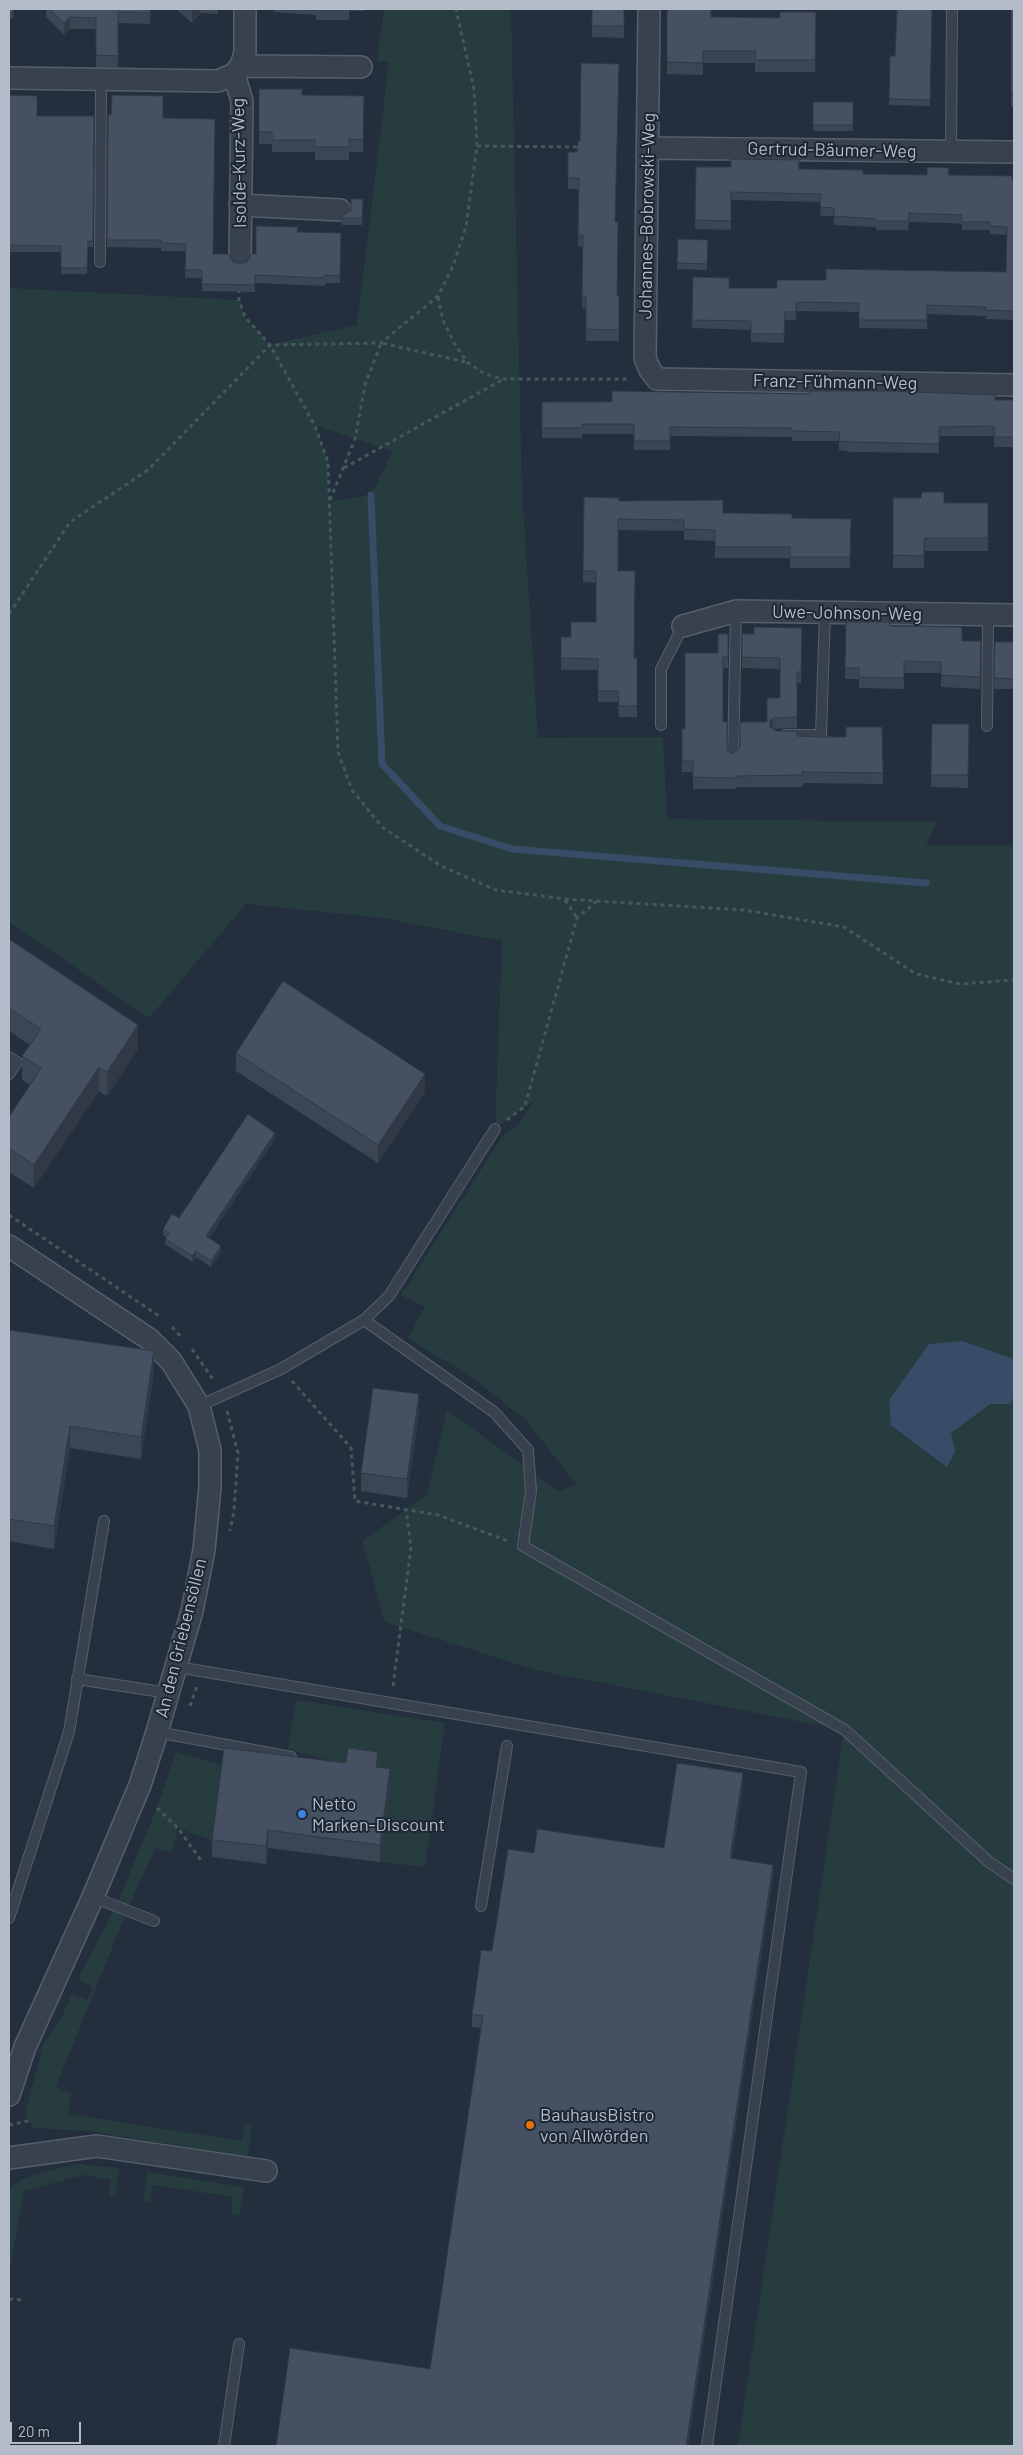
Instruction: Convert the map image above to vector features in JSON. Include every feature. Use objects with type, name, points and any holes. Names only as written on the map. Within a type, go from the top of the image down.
[{"type":"street","name":"Isolde-Kurz-Weg","points":[[240,260],[242,102],[237,70],[245,52],[244,9]]},
{"type":"street","name":"Johannes-Bobrowski-Weg","points":[[649,9],[649,148],[645,358],[650,370],[657,379]]},
{"type":"street","points":[[9,78],[218,81],[237,70],[361,67]]},
{"type":"street","name":"Gertrud-Bäumer-Weg","points":[[649,148],[1014,152]]},
{"type":"street","points":[[240,205],[340,210]]},
{"type":"street","name":"Franz-Fühmann-Weg","points":[[657,379],[1014,385]]},
{"type":"street","name":"Uwe-Johnson-Weg","points":[[683,626],[736,611],[1014,615]]},
{"type":"street","name":"An den Griebensöllen","points":[[9,1246],[150,1339],[171,1361],[199,1406],[210,1450],[210,1487],[204,1550],[192,1611],[157,1732],[140,1785],[93,1897],[25,2047],[9,2095]]},
{"type":"street","points":[[9,2158],[96,2146],[266,2171]]},
{"type":"lane","points":[[950,151],[952,9]]},
{"type":"lane","points":[[100,262],[101,79]]},
{"type":"lane","points":[[733,758],[736,611]]},
{"type":"lane","points":[[776,735],[821,735],[825,612]]},
{"type":"lane","points":[[988,614],[988,726]]},
{"type":"lane","points":[[661,725],[661,669],[683,626]]},
{"type":"lane","points":[[9,1057],[17,1062],[9,1074]]},
{"type":"lane","points":[[199,1406],[281,1369],[364,1320],[388,1296],[495,1129]]},
{"type":"lane","points":[[364,1320],[494,1412],[528,1450],[531,1491],[523,1546],[845,1730],[989,1862],[1014,1879]]},
{"type":"lane","points":[[9,1918],[69,1732],[104,1521]]},
{"type":"lane","points":[[177,1667],[801,1772],[707,2446]]},
{"type":"lane","points":[[77,1679],[169,1693]]},
{"type":"lane","points":[[157,1732],[180,1738],[298,1758]]},
{"type":"lane","points":[[481,1906],[507,1746]]},
{"type":"lane","points":[[93,1897],[154,1921]]},
{"type":"lane","points":[[224,2446],[239,2344]]},
{"type":"path","points":[[329,503],[355,439],[365,385],[381,343],[438,296],[453,266],[466,227],[477,146],[474,89],[456,9]]},
{"type":"path","points":[[477,146],[590,147]]},
{"type":"path","points":[[240,260],[239,300],[245,317],[270,345],[315,426],[328,462],[338,752],[352,790],[382,827],[441,866],[496,890],[565,899],[744,910],[844,927],[916,974],[960,984],[1014,980]]},
{"type":"path","points":[[438,296],[443,320],[454,343],[467,362]]},
{"type":"path","points":[[9,614],[70,522],[148,470],[270,345],[381,343],[467,362],[485,374],[502,379],[657,379]]},
{"type":"path","points":[[342,469],[502,379]]},
{"type":"path","points":[[565,899],[577,918]]},
{"type":"path","points":[[495,1129],[525,1106],[577,918],[597,901]]},
{"type":"path","points":[[9,1215],[164,1320]]},
{"type":"path","points":[[171,1326],[183,1338]]},
{"type":"path","points":[[188,1344],[224,1396],[238,1453],[234,1511],[229,1539]]},
{"type":"path","points":[[281,1369],[351,1448],[355,1501],[438,1514],[523,1546]]},
{"type":"path","points":[[391,1704],[411,1547],[406,1509]]},
{"type":"path","points":[[180,1738],[202,1671]]},
{"type":"path","points":[[157,1808],[178,1828],[202,1862]]},
{"type":"path","points":[[9,2125],[28,2121]]},
{"type":"path","points":[[9,2299],[23,2300]]},
{"type":"green space","points":[[384,9],[511,9],[522,491],[538,738],[663,737],[667,819],[937,822],[926,845],[1014,845],[1014,2446],[738,2446],[844,1730],[536,1670],[385,1622],[362,1541],[427,1495],[447,1410],[558,1491],[578,1484],[567,1473],[527,1421],[471,1377],[408,1338],[425,1307],[401,1295],[502,1137],[518,1124],[534,1101],[495,1129],[502,941],[383,918],[246,904],[149,1018],[9,922],[9,288],[239,300],[245,317],[270,345],[357,325],[389,62],[377,61]],"holes":[[[316,426],[393,451],[371,495],[329,502],[328,462]]]},
{"type":"green space","points":[[296,1700],[445,1723],[425,1867],[380,1862],[390,1787],[348,1766],[288,1749]]},
{"type":"green space","points":[[176,1752],[224,1766],[214,1841],[178,1828],[172,1853],[155,1848],[127,1911],[56,2087],[71,2093],[68,2114],[242,2141],[245,2124],[252,2125],[248,2157],[88,2131],[34,2128],[25,2114],[43,2045],[61,2019],[72,1993],[87,2000],[93,1987],[78,1979],[116,1906],[157,1808]]},
{"type":"green space","points":[[75,2164],[119,2168],[115,2197],[109,2195],[111,2180],[84,2175],[24,2191],[9,2275],[9,2189],[24,2178]]},
{"type":"green space","points":[[147,2172],[244,2187],[240,2216],[231,2214],[233,2197],[153,2185],[150,2202],[143,2201]]},
{"type":"water","points":[[962,1341],[1014,1359],[1014,1396],[1010,1404],[990,1404],[951,1433],[955,1452],[947,1467],[891,1425],[889,1400],[929,1344]]},
{"type":"building","points":[[9,9],[13,9],[13,13],[9,13]]},
{"type":"building","points":[[49,9],[150,9],[150,13],[118,12],[118,56],[96,55],[96,18],[70,17],[64,23]]},
{"type":"building","points":[[592,9],[624,9],[624,26],[592,26]]},
{"type":"building","points":[[667,9],[711,9],[711,17],[780,18],[780,12],[816,12],[815,60],[755,60],[756,51],[703,51],[703,63],[667,62]]},
{"type":"building","points":[[897,9],[932,9],[930,100],[889,99],[890,56],[895,56]]},
{"type":"building","points":[[1011,9],[1014,9],[1014,95],[1011,95]]},
{"type":"building","points":[[581,63],[619,64],[615,222],[618,222],[617,296],[619,296],[619,330],[586,329],[586,296],[582,296],[583,235],[578,235],[579,178],[568,178],[568,152],[577,152],[578,141],[580,141]]},
{"type":"building","points":[[259,89],[302,89],[302,95],[364,96],[363,140],[349,139],[349,147],[315,147],[315,140],[272,140],[272,132],[259,132]]},
{"type":"building","points":[[9,95],[37,96],[37,116],[94,116],[93,241],[88,241],[87,268],[61,268],[61,246],[9,245]]},
{"type":"building","points":[[112,95],[163,96],[163,118],[215,119],[213,254],[228,254],[234,263],[246,263],[252,254],[256,254],[256,226],[298,227],[297,232],[341,233],[340,276],[325,275],[325,278],[255,275],[255,285],[202,284],[202,270],[185,270],[186,244],[161,243],[161,240],[107,240],[108,115],[111,115]]},
{"type":"building","points":[[813,102],[853,102],[853,125],[813,125]]},
{"type":"building","points":[[731,159],[799,160],[799,169],[863,170],[863,174],[927,175],[927,167],[949,168],[948,175],[1012,176],[1012,180],[1014,180],[1014,311],[986,310],[986,307],[927,305],[927,320],[859,320],[859,303],[796,302],[796,312],[785,312],[784,334],[751,334],[751,321],[692,320],[693,277],[729,278],[729,288],[777,288],[777,280],[826,280],[826,269],[1006,272],[1007,227],[990,226],[990,222],[962,222],[962,215],[909,213],[908,221],[876,221],[876,219],[834,216],[834,208],[820,207],[821,194],[731,192],[731,221],[695,220],[696,167],[731,167]]},
{"type":"building","points":[[351,199],[363,199],[362,218],[342,218],[351,210]]},
{"type":"building","points":[[678,239],[708,240],[707,264],[677,263]]},
{"type":"building","points":[[612,391],[810,394],[810,391],[888,391],[995,395],[995,400],[1014,400],[1014,437],[994,437],[994,426],[939,427],[939,444],[839,441],[840,432],[792,431],[792,428],[670,427],[670,441],[634,441],[634,424],[582,424],[582,428],[542,428],[542,402],[612,402]]},
{"type":"building","points":[[922,492],[944,492],[944,503],[988,503],[988,538],[924,538],[924,556],[893,555],[893,498],[921,498]]},
{"type":"building","points":[[584,497],[619,498],[619,501],[723,500],[723,513],[792,514],[792,518],[851,519],[850,557],[790,557],[790,547],[715,547],[715,530],[684,529],[684,520],[618,519],[618,571],[635,571],[634,658],[637,658],[637,706],[619,706],[618,691],[598,691],[598,659],[561,658],[561,637],[571,637],[571,622],[596,622],[596,571],[583,571]]},
{"type":"building","points":[[846,622],[890,622],[890,626],[962,627],[962,641],[981,641],[980,677],[941,675],[941,662],[904,661],[904,678],[859,677],[859,668],[845,668]]},
{"type":"building","points":[[754,627],[802,628],[801,672],[797,672],[797,717],[773,718],[770,721],[770,727],[776,731],[797,731],[797,736],[846,737],[846,727],[882,727],[883,773],[802,772],[803,775],[736,776],[736,778],[693,777],[693,761],[682,761],[682,729],[685,729],[685,653],[718,653],[718,634],[728,634],[728,657],[723,657],[723,722],[727,722],[727,750],[733,754],[740,747],[740,722],[767,722],[767,698],[780,698],[780,658],[742,657],[742,634],[754,634]]},
{"type":"building","points":[[995,642],[1014,642],[1014,679],[994,678]]},
{"type":"building","points":[[932,724],[969,724],[968,775],[931,775]]},
{"type":"building","points":[[9,939],[138,1025],[107,1072],[99,1067],[34,1165],[9,1148],[9,1117],[41,1068],[22,1056],[41,1029],[9,1008]]},
{"type":"building","points":[[283,981],[425,1074],[378,1145],[236,1053]]},
{"type":"building","points":[[248,1114],[275,1133],[206,1236],[221,1246],[211,1261],[196,1251],[192,1256],[165,1238],[169,1233],[163,1229],[172,1214],[179,1218]]},
{"type":"building","points":[[9,1330],[154,1351],[141,1437],[70,1426],[54,1526],[9,1519]]},
{"type":"building","points":[[373,1388],[419,1394],[407,1479],[361,1473]]},
{"type":"building","name":"Netto Marken-Discount","points":[[224,1748],[346,1763],[348,1748],[378,1752],[376,1767],[390,1769],[380,1845],[268,1830],[266,1846],[212,1840]]},
{"type":"building","points":[[677,1763],[743,1773],[730,1858],[773,1865],[686,2446],[276,2446],[290,2348],[430,2369],[483,2016],[472,2014],[481,1950],[492,1951],[508,1849],[534,1853],[537,1829],[664,1848]]},
{"type":"waterway","points":[[371,495],[382,764],[440,826],[512,849],[926,883]]},
{"type":"place","name":"Netto Marken-Discount","points":[[302,1814]]},
{"type":"place","name":"BauhausBistro von Allwörden","points":[[530,2125]]}]
